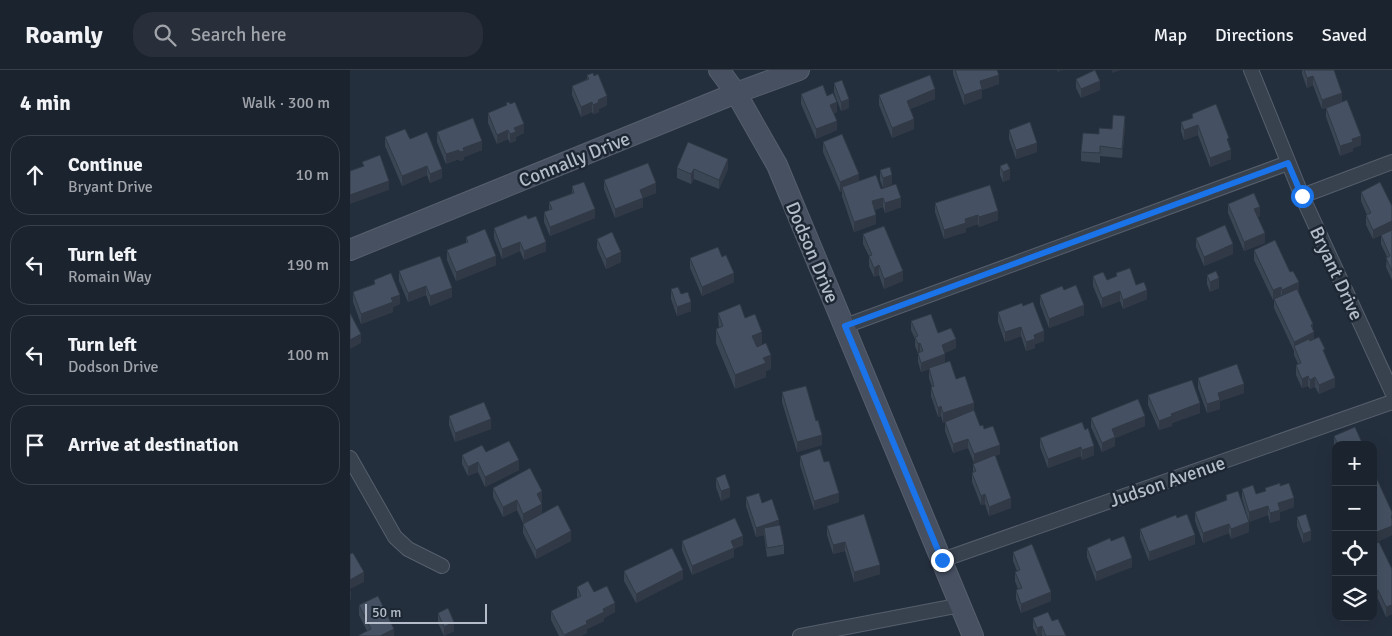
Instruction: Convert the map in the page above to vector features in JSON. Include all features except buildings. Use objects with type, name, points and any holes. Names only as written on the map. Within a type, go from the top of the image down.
[{"type":"street","name":"Dodson Drive","points":[[719,70],[736,94],[777,165],[973,636]]},
{"type":"street","name":"Connally Drive","points":[[350,250],[799,70]]},
{"type":"street","name":"Bryant Drive","points":[[1251,70],[1302,196],[1392,392]]},
{"type":"street","points":[[1302,196],[1392,162]]},
{"type":"street","points":[[845,326],[1288,163]]},
{"type":"street","name":"Judson Avenue","points":[[942,560],[1392,402]]},
{"type":"street","points":[[350,458],[395,537],[408,549],[442,566]]},
{"type":"street","points":[[800,636],[961,605]]},
{"type":"route","points":[[942,560],[845,326],[1288,163],[1302,196]]}]
